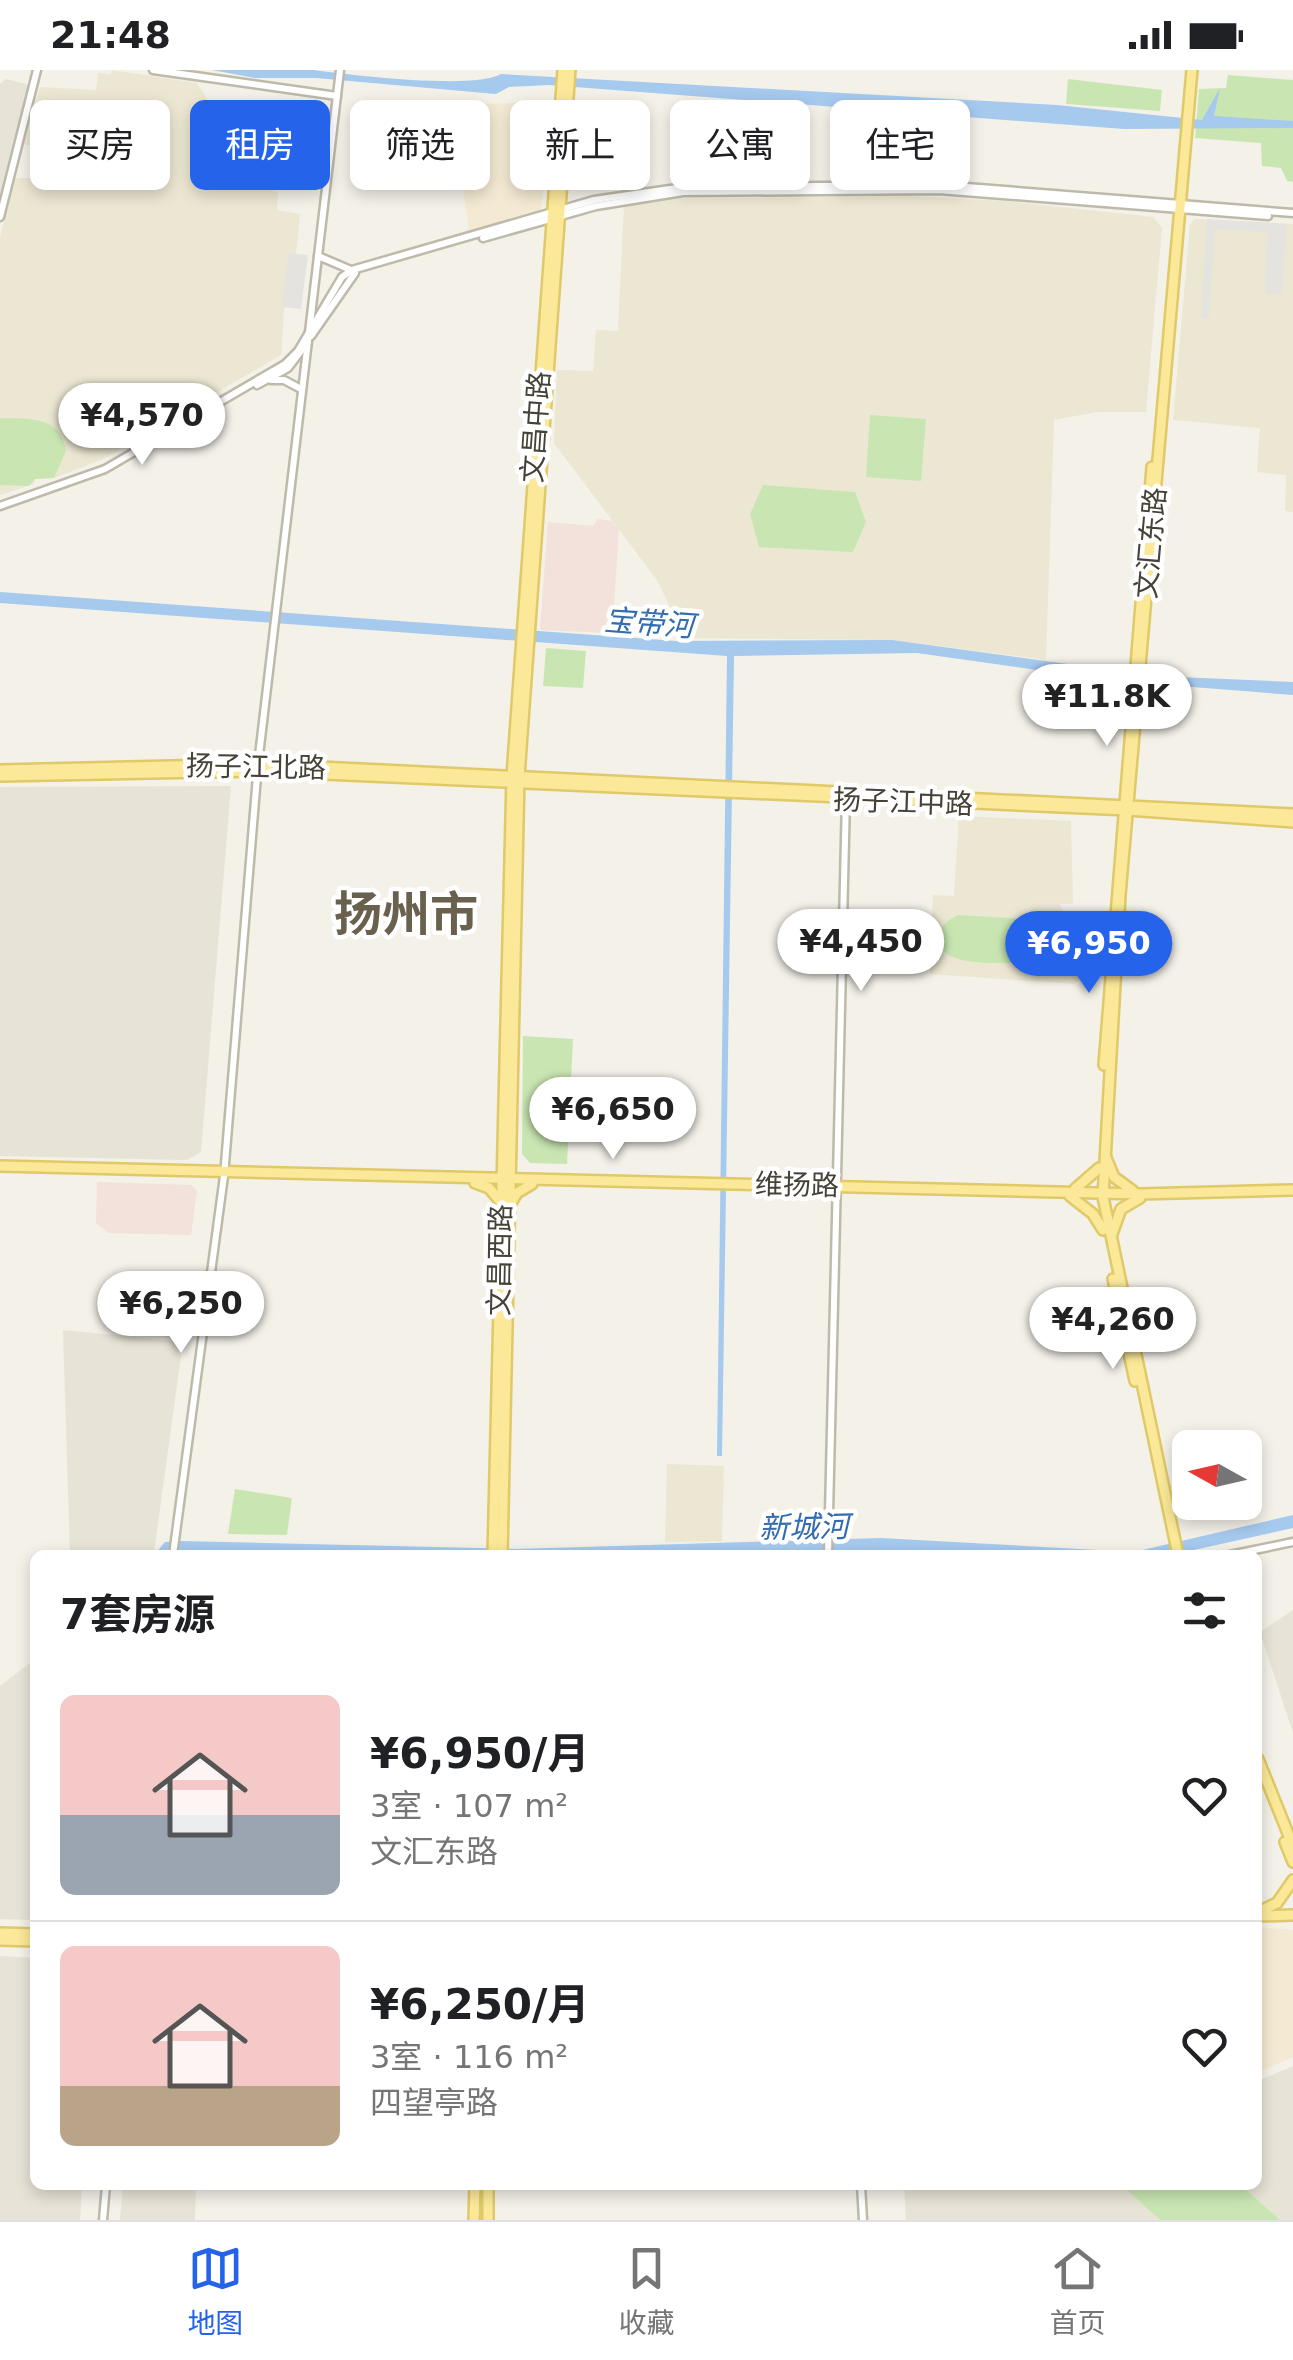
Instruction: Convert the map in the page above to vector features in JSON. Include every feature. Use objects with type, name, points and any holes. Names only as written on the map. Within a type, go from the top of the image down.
[{"type":"main road","name":"文汇东路","points":[[1100,1194],[1125,806],[1190,70]]},
{"type":"main road","name":"文昌中路","points":[[516,780],[521,754],[526,626],[566,72]]},
{"type":"main road","name":"文昌中路","points":[[516,780],[515,734],[525,643]]},
{"type":"main road","points":[[515,734],[508,760],[487,779],[515,807],[550,782],[534,772],[521,754]]},
{"type":"main road","name":"扬子江北路","points":[[0,773],[257,767],[516,780]]},
{"type":"main road","name":"扬子江中路","points":[[516,780],[1125,806],[1293,818]]},
{"type":"main road","name":"文昌西路","points":[[498,1550],[516,780]]},
{"type":"main road","name":"文汇东路","points":[[1100,1194],[1125,806]]},
{"type":"main road","points":[[507,1155],[533,1182],[506,1205],[476,1180],[507,1155]]},
{"type":"main road","points":[[1105,1156],[1114,1177],[1140,1196],[1121,1209],[1110,1242]]},
{"type":"main road","name":"维扬路","points":[[0,1168],[1140,1196],[1293,1193]]},
{"type":"main road","points":[[1099,1168],[1069,1193],[1093,1214],[1103,1230]]},
{"type":"main road","points":[[1100,1194],[1103,1230],[1172,1540]]},
{"type":"main road","points":[[1100,1194],[1174,1550]]},
{"type":"main road","points":[[1262,1769],[1293,1846]]},
{"type":"main road","points":[[1262,1784],[1293,1862]]},
{"type":"main road","points":[[1262,1912],[1276,1902],[1293,1880]]},
{"type":"main road","points":[[1262,1913],[1293,1915]]},
{"type":"main road","points":[[0,1936],[30,1937]]},
{"type":"main road","points":[[474,2220],[475,2190]]},
{"type":"main road","points":[[488,2190],[488,2220]]},
{"type":"street","points":[[0,218],[38,70]]},
{"type":"street","points":[[153,70],[337,96]]},
{"type":"street","points":[[173,1550],[224,1174],[257,767],[340,71]]},
{"type":"street","points":[[318,256],[342,270],[352,270],[554,214],[637,196],[683,192],[984,193],[1293,215]]},
{"type":"street","points":[[237,392],[270,380],[288,368],[353,274],[554,214]]},
{"type":"street","points":[[0,506],[105,469],[284,364],[342,277],[352,270]]},
{"type":"street","points":[[270,380],[284,380],[301,389]]},
{"type":"street","points":[[828,1550],[846,796]]},
{"type":"street","points":[[1254,1550],[1293,1542]]},
{"type":"street","points":[[103,2220],[106,2190]]},
{"type":"street","points":[[859,2190],[861,2220]]},
{"type":"shaded area","points":[[112,70],[197,83],[208,100],[190,100],[190,190],[272,190],[278,193],[277,210],[300,214],[296,254],[288,254],[281,355],[103,459],[54,478],[35,479],[34,484],[0,495],[0,237],[15,178],[30,178],[30,190],[170,190],[170,100],[36,100],[40,87],[96,90],[98,73],[111,74]]},
{"type":"shaded area","points":[[6,79],[30,85],[0,202],[0,84]]},
{"type":"shaded area","points":[[510,103],[510,190],[543,190],[541,210],[469,231],[463,190],[490,190],[490,104]]},
{"type":"shaded area","points":[[30,121],[30,146],[23,144]]},
{"type":"shaded area","points":[[911,196],[1005,201],[1153,217],[1162,228],[1146,412],[1097,412],[1054,420],[1046,660],[892,640],[685,638],[657,580],[554,443],[557,370],[593,371],[596,330],[618,331],[624,204],[657,199]]},
{"type":"shaded area","points":[[1195,219],[1293,224],[1293,512],[1285,511],[1286,475],[1257,472],[1260,428],[1173,420],[1190,224]]},
{"type":"shaded area","points":[[1207,219],[1286,224],[1282,294],[1265,293],[1268,232],[1215,229],[1209,318],[1201,317]]},
{"type":"shaded area","points":[[288,253],[308,255],[301,309],[282,307]]},
{"type":"shaded area","points":[[598,519],[612,521],[619,530],[612,633],[540,630],[548,522],[593,526]]},
{"type":"shaded area","points":[[231,786],[201,1152],[187,1160],[0,1156],[0,787]]},
{"type":"shaded area","points":[[959,816],[1071,821],[1073,904],[1060,904],[1091,972],[1074,984],[930,974],[933,895],[954,896]]},
{"type":"shaded area","points":[[97,1182],[191,1185],[197,1191],[191,1235],[109,1233],[96,1223]]},
{"type":"shaded area","points":[[63,1330],[183,1342],[154,1550],[70,1550]]},
{"type":"shaded area","points":[[667,1464],[724,1466],[722,1541],[665,1542]]},
{"type":"shaded area","points":[[1293,1610],[1293,1733],[1262,1638],[1262,1631]]},
{"type":"shaded area","points":[[30,1663],[30,1920],[0,1919],[0,1686]]},
{"type":"shaded area","points":[[1262,1927],[1293,1930],[1293,2057],[1262,2071]]},
{"type":"shaded area","points":[[0,1956],[30,1958],[30,2190],[82,2190],[80,2220],[0,2220]]},
{"type":"shaded area","points":[[1293,2066],[1293,2220],[1280,2220],[1247,2190],[1262,2190],[1262,2079]]},
{"type":"shaded area","points":[[123,2190],[196,2190],[195,2220],[120,2220]]},
{"type":"shaded area","points":[[904,2190],[1127,2190],[1160,2220],[906,2220]]},
{"type":"green space","points":[[1228,75],[1293,80],[1293,182],[1287,181],[1281,168],[1262,166],[1261,143],[1195,138],[1199,89],[1226,88]]},
{"type":"green space","points":[[1068,79],[1162,90],[1160,111],[1066,104]]},
{"type":"green space","points":[[870,415],[926,419],[921,481],[866,477]]},
{"type":"green space","points":[[0,418],[42,421],[58,431],[66,451],[54,478],[35,479],[29,486],[0,485]]},
{"type":"green space","points":[[763,485],[855,492],[866,522],[853,552],[759,547],[750,514]]},
{"type":"green space","points":[[546,648],[586,651],[583,688],[543,686]]},
{"type":"green space","points":[[958,915],[1026,919],[1038,929],[1039,946],[1022,963],[959,959],[941,948],[939,938],[945,924]]},
{"type":"green space","points":[[523,1036],[573,1039],[567,1164],[530,1163],[522,1154]]},
{"type":"green space","points":[[235,1489],[292,1498],[287,1535],[228,1534]]},
{"type":"green space","points":[[1127,2190],[1247,2190],[1280,2220],[1160,2220]]},
{"type":"water","points":[[212,70],[314,70],[440,81],[487,79],[501,74],[967,100],[830,100],[830,107],[810,105],[810,100],[745,100],[549,85],[509,87],[496,94],[316,78],[255,78]]},
{"type":"water","points":[[1220,88],[1214,116],[1293,121],[1293,128],[1124,129],[970,117],[970,100],[1202,120]]},
{"type":"water","points":[[0,592],[676,641],[892,640],[1155,676],[1293,682],[1293,695],[1115,681],[917,653],[734,656],[722,1456],[717,1456],[727,656],[0,603]]},
{"type":"water","points":[[1293,1515],[1293,1528],[1194,1550],[1143,1550]]},
{"type":"water","points":[[881,1538],[1098,1550],[158,1550],[165,1542],[181,1541],[516,1549]]},
{"type":"district","name":"扬州市","points":[[406,914]]},
{"type":"water label","name":"宝带河","points":[[649,623]]},
{"type":"water label","name":"新城河","points":[[804,1527]]}]
